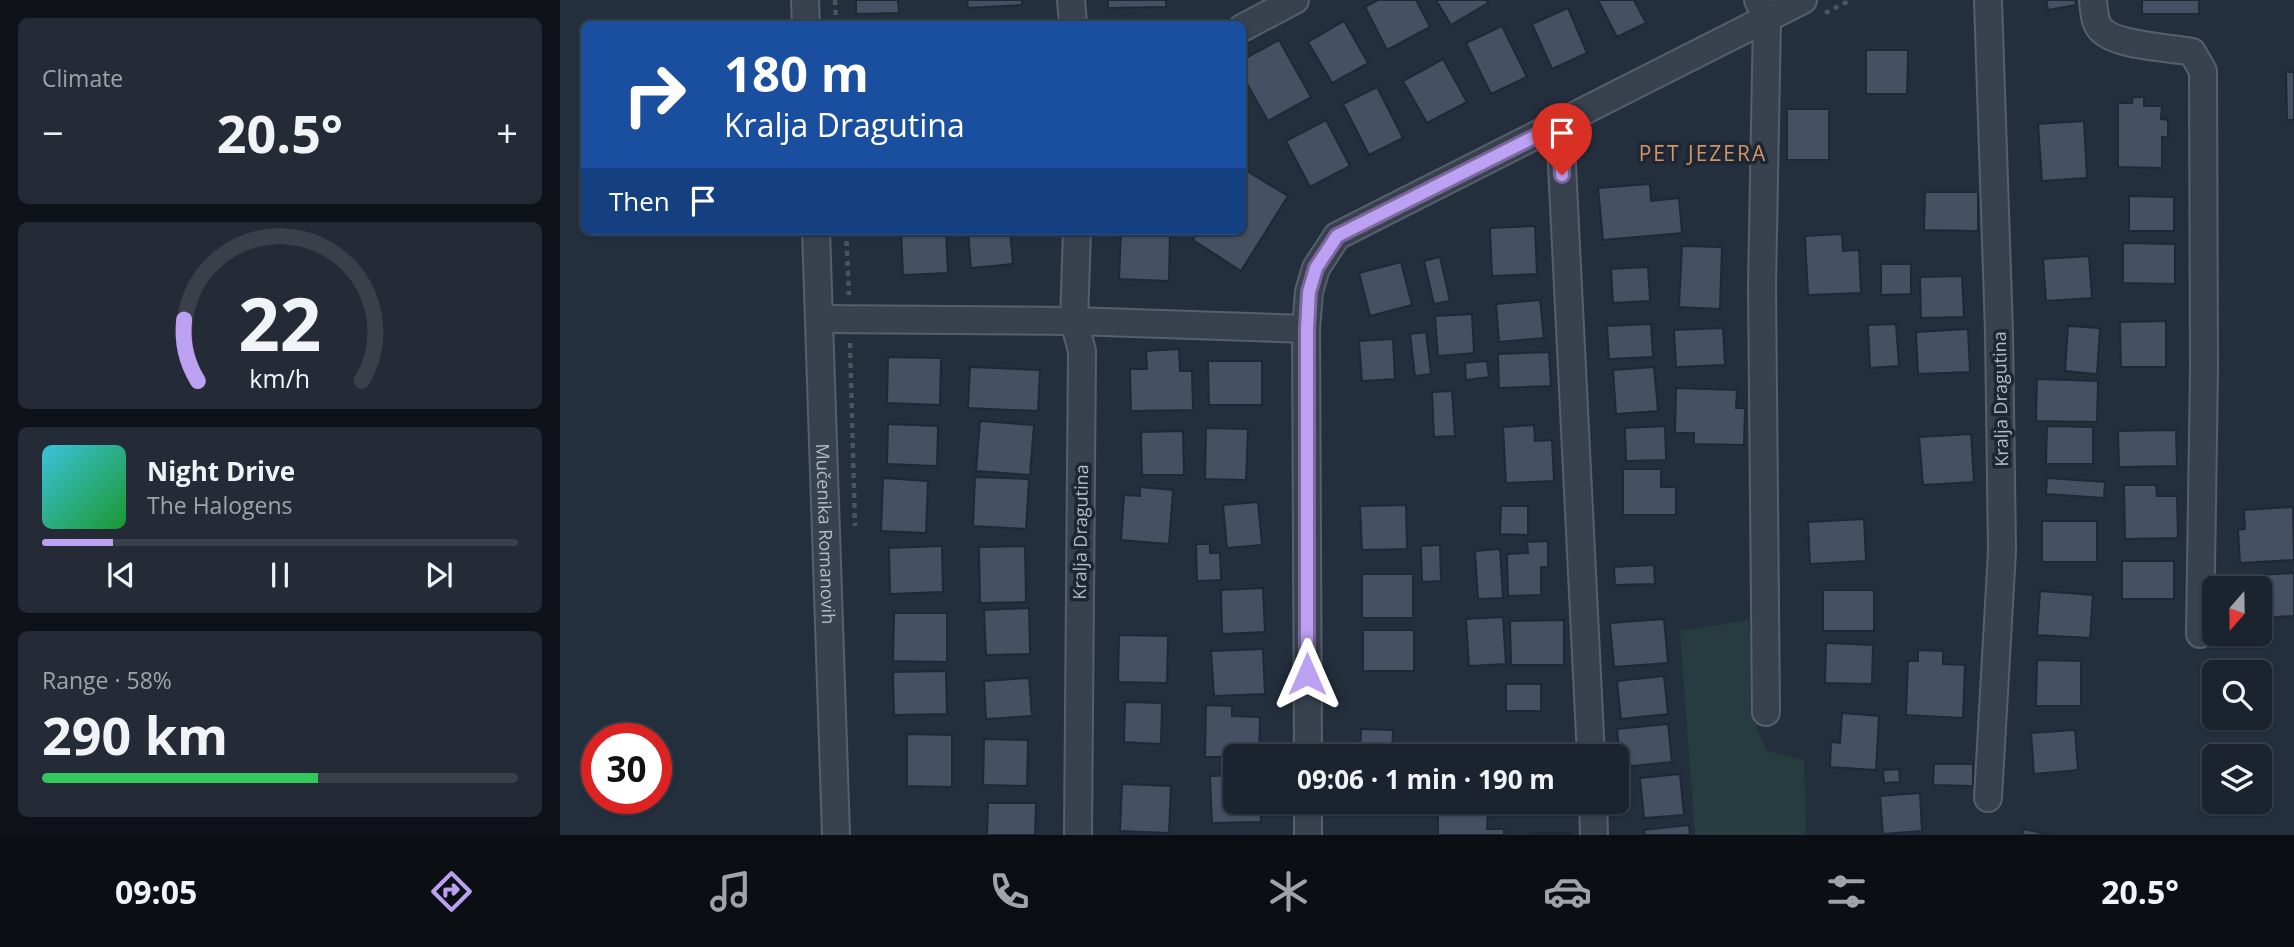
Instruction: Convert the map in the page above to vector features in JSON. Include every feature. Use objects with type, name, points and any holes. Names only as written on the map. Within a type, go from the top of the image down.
[{"type":"street","points":[[804,0],[806,21]]},
{"type":"street","points":[[1071,0],[1073,21]]},
{"type":"street","points":[[1246,26],[1295,0]]},
{"type":"street","name":"Kralja Dragutina","points":[[1988,0],[1999,332],[2001,551],[1988,798]]},
{"type":"street","points":[[2093,0],[2097,25],[2107,36],[2121,42],[2192,52],[2203,71],[2204,369],[2200,634]]},
{"type":"street","points":[[1308,744],[1309,292],[1316,268],[1337,236],[1560,124],[1762,9],[1809,9]]},
{"type":"street","points":[[1762,9],[1766,712]]},
{"type":"street","points":[[1560,124],[1590,744]]},
{"type":"street","name":"Mučenika Romanovih","points":[[816,235],[836,835]]},
{"type":"street","name":"Kralja Dragutina","points":[[1077,235],[1074,321],[1082,351],[1078,835]]},
{"type":"street","points":[[820,319],[1074,321],[1307,329]]},
{"type":"street","points":[[1308,814],[1308,835]]},
{"type":"street","points":[[1593,814],[1594,835]]},
{"type":"path","points":[[835,0],[836,21]]},
{"type":"path","points":[[1809,9],[1851,0]]},
{"type":"green space","points":[[1749,620],[1757,730],[1767,751],[1804,761],[1806,835],[1695,835],[1680,631]]},
{"type":"building","points":[[856,0],[898,0],[899,13],[856,14]]},
{"type":"building","points":[[967,0],[1022,0],[1022,5],[968,8]]},
{"type":"building","points":[[1108,0],[1166,0],[1166,7],[1108,8]]},
{"type":"building","points":[[1378,0],[1416,0],[1430,27],[1387,50],[1365,7]]},
{"type":"building","points":[[1436,0],[1486,0],[1488,3],[1451,25]]},
{"type":"building","points":[[1598,0],[1634,0],[1646,23],[1617,37]]},
{"type":"building","points":[[2046,0],[2075,0],[2076,5],[2048,10]]},
{"type":"building","points":[[2142,0],[2199,0],[2199,14],[2142,14]]},
{"type":"building","points":[[1568,8],[1587,53],[1552,69],[1532,24]]},
{"type":"building","points":[[1344,21],[1368,63],[1332,83],[1308,42]]},
{"type":"building","points":[[1502,26],[1527,77],[1491,94],[1466,43]]},
{"type":"building","points":[[1279,40],[1311,97],[1268,121],[1246,82],[1246,58]]},
{"type":"building","points":[[1866,50],[1908,50],[1907,94],[1866,94]]},
{"type":"building","points":[[1443,59],[1467,102],[1427,123],[1403,81]]},
{"type":"building","points":[[2286,72],[2294,72],[2294,120],[2287,120]]},
{"type":"building","points":[[1377,87],[1403,138],[1369,155],[1343,104]]},
{"type":"building","points":[[2133,97],[2144,97],[2144,106],[2162,106],[2161,119],[2168,120],[2168,137],[2162,137],[2162,168],[2118,167],[2118,103],[2132,103]]},
{"type":"building","points":[[1787,109],[1829,109],[1829,160],[1787,160]]},
{"type":"building","points":[[1326,120],[1350,166],[1310,187],[1286,141]]},
{"type":"building","points":[[2084,121],[2087,178],[2042,181],[2038,124]]},
{"type":"building","points":[[1246,170],[1288,196],[1241,271],[1193,240],[1196,235],[1246,235]]},
{"type":"building","points":[[1650,184],[1651,201],[1679,198],[1682,233],[1603,240],[1598,188]]},
{"type":"building","points":[[1925,192],[1978,192],[1978,231],[1924,230]]},
{"type":"building","points":[[2129,196],[2174,197],[2174,231],[2129,231]]},
{"type":"building","points":[[1535,226],[1537,274],[1492,276],[1490,228]]},
{"type":"building","points":[[1842,234],[1843,251],[1859,250],[1861,293],[1808,295],[1805,236]]},
{"type":"building","points":[[901,235],[946,235],[948,273],[903,275]]},
{"type":"building","points":[[968,235],[1010,235],[1013,264],[971,268]]},
{"type":"building","points":[[1121,235],[1170,235],[1169,281],[1119,279]]},
{"type":"building","points":[[2123,243],[2175,244],[2175,284],[2123,283]]},
{"type":"building","points":[[1682,246],[1722,247],[1720,309],[1679,307]]},
{"type":"building","points":[[2089,256],[2092,298],[2046,301],[2043,259]]},
{"type":"building","points":[[1440,257],[1450,301],[1434,304],[1424,261]]},
{"type":"building","points":[[1401,262],[1412,305],[1370,316],[1359,273]]},
{"type":"building","points":[[1881,264],[1911,264],[1911,294],[1881,295]]},
{"type":"building","points":[[1648,267],[1650,301],[1613,303],[1611,269]]},
{"type":"building","points":[[1962,276],[1964,317],[1921,318],[1920,277]]},
{"type":"building","points":[[1540,300],[1544,338],[1499,342],[1496,304]]},
{"type":"building","points":[[1472,314],[1474,353],[1438,356],[1435,316]]},
{"type":"building","points":[[2166,321],[2166,367],[2121,367],[2120,322]]},
{"type":"building","points":[[1651,324],[1653,357],[1609,359],[1607,326]]},
{"type":"building","points":[[1896,324],[1899,366],[1870,368],[1868,325]]},
{"type":"building","points":[[2068,326],[2100,328],[2097,374],[2065,371]]},
{"type":"building","points":[[1723,328],[1725,365],[1676,367],[1674,330]]},
{"type":"building","points":[[1968,329],[1970,372],[1918,374],[1916,332]]},
{"type":"building","points":[[1426,332],[1431,374],[1415,376],[1410,334]]},
{"type":"building","points":[[1393,339],[1395,379],[1362,381],[1359,341]]},
{"type":"building","points":[[1179,349],[1180,371],[1192,371],[1193,410],[1131,411],[1130,369],[1147,369],[1146,351]]},
{"type":"building","points":[[1549,352],[1551,386],[1499,388],[1498,354]]},
{"type":"building","points":[[888,357],[941,358],[940,405],[887,403]]},
{"type":"building","points":[[1208,361],[1262,361],[1262,405],[1209,405]]},
{"type":"building","points":[[1487,361],[1489,377],[1466,380],[1465,363]]},
{"type":"building","points":[[970,367],[1040,370],[1038,411],[968,408]]},
{"type":"building","points":[[1654,367],[1658,411],[1616,414],[1613,370]]},
{"type":"building","points":[[2037,379],[2098,381],[2097,422],[2036,421]]},
{"type":"building","points":[[1676,388],[1737,390],[1736,408],[1745,408],[1744,445],[1694,444],[1694,433],[1675,433]]},
{"type":"building","points":[[1452,391],[1455,436],[1434,437],[1432,392]]},
{"type":"building","points":[[980,421],[1034,425],[1030,475],[976,471]]},
{"type":"building","points":[[888,424],[938,426],[937,466],[887,464]]},
{"type":"building","points":[[1534,425],[1535,441],[1552,440],[1554,481],[1506,483],[1503,427]]},
{"type":"building","points":[[1665,426],[1666,460],[1626,461],[1625,428]]},
{"type":"building","points":[[2047,426],[2093,427],[2093,464],[2046,464]]},
{"type":"building","points":[[1206,428],[1248,429],[1246,480],[1205,479]]},
{"type":"building","points":[[2176,430],[2177,466],[2119,467],[2118,431]]},
{"type":"building","points":[[1183,431],[1184,475],[1142,475],[1141,432]]},
{"type":"building","points":[[1971,434],[1974,482],[1923,485],[1919,437]]},
{"type":"building","points":[[1623,469],[1661,469],[1661,487],[1676,487],[1676,515],[1623,515]]},
{"type":"building","points":[[975,477],[1029,479],[1026,529],[973,526]]},
{"type":"building","points":[[883,478],[928,481],[926,533],[881,531]]},
{"type":"building","points":[[2047,478],[2105,482],[2104,498],[2046,494]]},
{"type":"building","points":[[2124,485],[2156,485],[2157,496],[2177,496],[2178,538],[2125,539]]},
{"type":"building","points":[[1140,487],[1173,490],[1169,544],[1121,540],[1124,495],[1140,496]]},
{"type":"building","points":[[1258,502],[1262,545],[1227,548],[1223,505]]},
{"type":"building","points":[[1406,505],[1407,549],[1362,550],[1360,506]]},
{"type":"building","points":[[1501,506],[1528,506],[1528,535],[1500,534]]},
{"type":"building","points":[[2293,507],[2294,560],[2240,563],[2238,530],[2245,529],[2244,510]]},
{"type":"building","points":[[1864,519],[1866,561],[1810,564],[1808,522]]},
{"type":"building","points":[[2042,521],[2097,521],[2097,562],[2042,562]]},
{"type":"building","points":[[1548,541],[1548,567],[1541,567],[1541,595],[1508,596],[1507,554],[1528,553],[1527,542]]},
{"type":"building","points":[[1196,544],[1210,544],[1210,553],[1220,553],[1221,580],[1197,581]]},
{"type":"building","points":[[1440,545],[1441,581],[1422,582],[1421,546]]},
{"type":"building","points":[[942,546],[943,592],[890,594],[889,548]]},
{"type":"building","points":[[1025,546],[1026,602],[980,603],[979,547]]},
{"type":"building","points":[[1500,549],[1503,598],[1478,599],[1475,551]]},
{"type":"building","points":[[2122,561],[2174,561],[2174,599],[2122,599]]},
{"type":"building","points":[[1654,565],[1655,584],[1615,585],[1614,567]]},
{"type":"building","points":[[2294,573],[2294,616],[2272,617],[2272,576],[2244,576]]},
{"type":"building","points":[[1362,574],[1413,574],[1413,618],[1362,618]]},
{"type":"building","points":[[1263,588],[1265,632],[1222,634],[1221,590]]},
{"type":"building","points":[[1823,590],[1874,590],[1874,631],[1823,631]]},
{"type":"building","points":[[2040,591],[2093,595],[2090,638],[2037,635]]},
{"type":"building","points":[[1029,608],[1030,654],[986,655],[984,610]]},
{"type":"building","points":[[894,613],[947,613],[947,662],[893,661]]},
{"type":"building","points":[[1503,617],[1506,664],[1469,666],[1466,619]]},
{"type":"building","points":[[1664,619],[1668,663],[1614,667],[1610,623]]},
{"type":"building","points":[[1564,620],[1564,665],[1511,665],[1510,621]]},
{"type":"building","points":[[1363,630],[1414,630],[1414,671],[1363,671]]},
{"type":"building","points":[[1119,635],[1168,636],[1167,683],[1118,682]]},
{"type":"building","points":[[1826,643],[1873,645],[1872,684],[1825,683]]},
{"type":"building","points":[[1263,649],[1265,694],[1214,696],[1211,651]]},
{"type":"building","points":[[1918,650],[1943,651],[1943,664],[1965,665],[1963,718],[1906,715],[1908,661],[1918,661]]},
{"type":"building","points":[[2037,660],[2081,661],[2081,706],[2036,706]]},
{"type":"building","points":[[946,671],[947,714],[894,715],[893,672]]},
{"type":"building","points":[[1664,676],[1668,714],[1621,719],[1617,681]]},
{"type":"building","points":[[1029,678],[1032,716],[986,719],[984,681]]},
{"type":"building","points":[[1506,684],[1541,684],[1541,711],[1506,711]]},
{"type":"building","points":[[1125,702],[1162,703],[1161,744],[1124,742]]},
{"type":"building","points":[[1206,705],[1232,706],[1232,716],[1260,717],[1259,744],[1223,744],[1223,757],[1205,757]]},
{"type":"building","points":[[1842,713],[1879,716],[1876,770],[1830,767],[1831,742],[1840,743]]},
{"type":"building","points":[[1668,724],[1672,762],[1629,766],[1629,744],[1619,744],[1617,729]]},
{"type":"building","points":[[1361,729],[1393,730],[1392,744],[1360,744]]},
{"type":"building","points":[[2075,730],[2078,770],[2034,774],[2031,733]]},
{"type":"building","points":[[907,734],[952,735],[952,787],[907,786]]},
{"type":"building","points":[[984,739],[1028,740],[1027,786],[983,785]]},
{"type":"building","points":[[1934,764],[1973,764],[1973,786],[1933,785]]},
{"type":"building","points":[[1899,769],[1900,782],[1884,783],[1883,770]]},
{"type":"building","points":[[1680,774],[1684,815],[1644,818],[1640,778]]},
{"type":"building","points":[[1210,776],[1223,776],[1223,814],[1261,814],[1261,822],[1212,823]]},
{"type":"building","points":[[1122,784],[1171,786],[1169,833],[1120,831]]},
{"type":"building","points":[[1920,793],[1922,831],[1883,834],[1880,796]]},
{"type":"building","points":[[988,803],[1036,803],[1035,835],[987,835]]},
{"type":"building","points":[[1438,814],[1488,814],[1487,829],[1504,829],[1504,835],[1438,835]]},
{"type":"building","points":[[1689,825],[1690,835],[1645,835],[1644,830]]},
{"type":"building","points":[[2024,829],[2050,835],[2022,835]]},
{"type":"building","points":[[1572,833],[1572,835],[1531,835]]},
{"type":"district","name":"PET JEZERA","points":[[1703,153]]},
{"type":"route","points":[[1307,674],[1307,329],[1309,292],[1316,268],[1337,236],[1560,124],[1562,175]]}]
